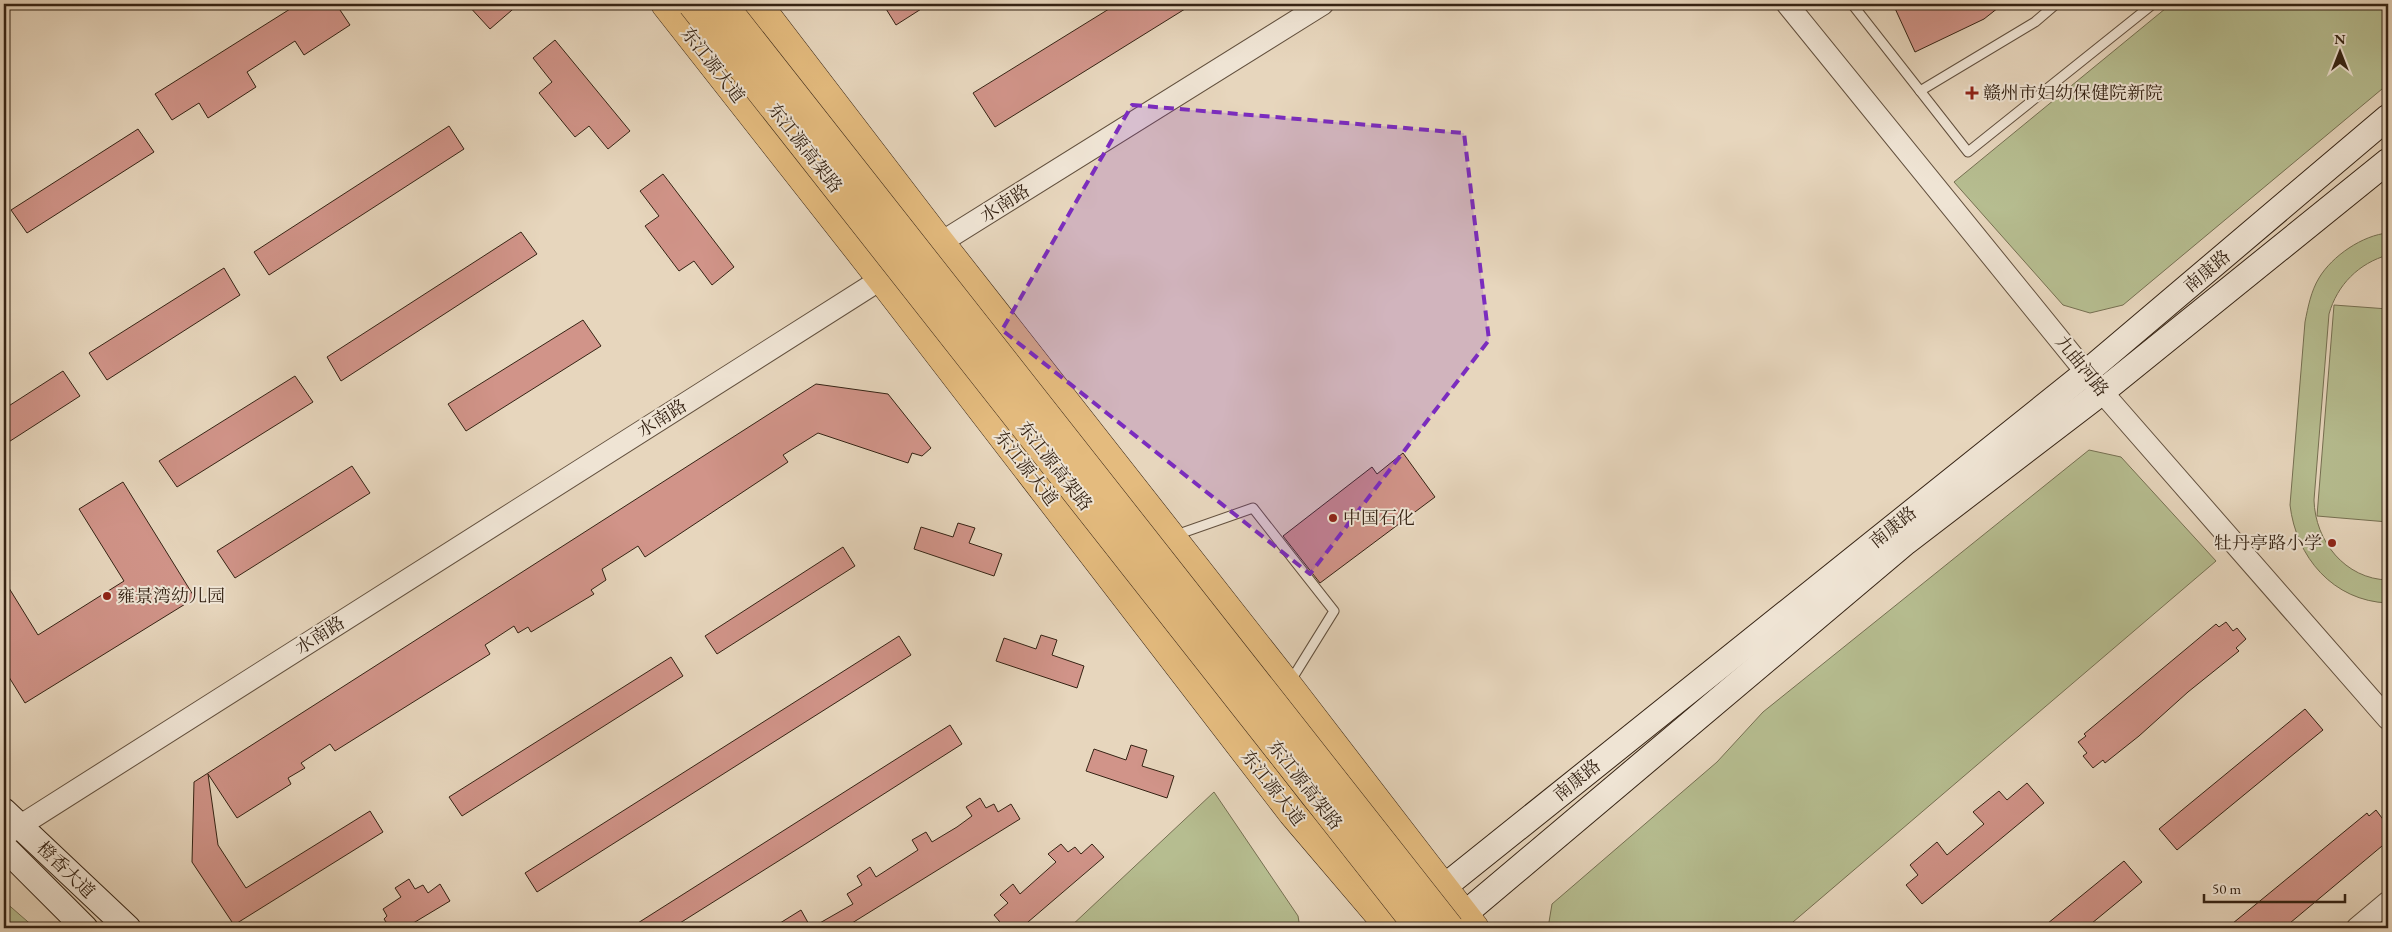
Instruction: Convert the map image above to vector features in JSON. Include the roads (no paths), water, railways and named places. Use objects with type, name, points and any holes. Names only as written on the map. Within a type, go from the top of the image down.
[{"type":"main road","name":"东江源大道","points":[[665,4],[881,279],[1292,813],[1391,928]]},
{"type":"main road","name":"东江源高架路","points":[[692,4],[1419,928]]},
{"type":"main road","name":"东江源高架路","points":[[723,4],[1464,926]]},
{"type":"main road","points":[[758,4],[941,243],[1172,536],[1443,887],[1464,926]]},
{"type":"main road","name":"南康路","points":[[1391,928],[2088,372],[2388,118]]},
{"type":"main road","name":"南康路","points":[[1464,926],[1906,542],[2102,392],[2388,161]]},
{"type":"main road","name":"橙香大道","points":[[9,825],[128,928]]},
{"type":"main road","name":"橙香大道","points":[[4,847],[85,928]]},
{"type":"street","name":"水南路","points":[[9,825],[1323,4]]},
{"type":"street","name":"九曲河路","points":[[1786,4],[2088,372],[2102,392],[2388,719]]},
{"type":"street","points":[[2357,928],[2388,902]]},
{"type":"lane","points":[[1852,4],[1968,152],[2153,4]]},
{"type":"lane","points":[[1920,91],[2035,22],[2056,4]]},
{"type":"lane","points":[[1172,536],[1253,508],[1334,611],[1288,685]]},
{"type":"place","name":"赣州市妇幼保健院新院","points":[[1972,93]]},
{"type":"place","name":"中国石化","points":[[1333,518]]},
{"type":"place","name":"牡丹亭路小学","points":[[2332,543]]},
{"type":"place","name":"雍景湾幼儿园","points":[[107,596]]}]
